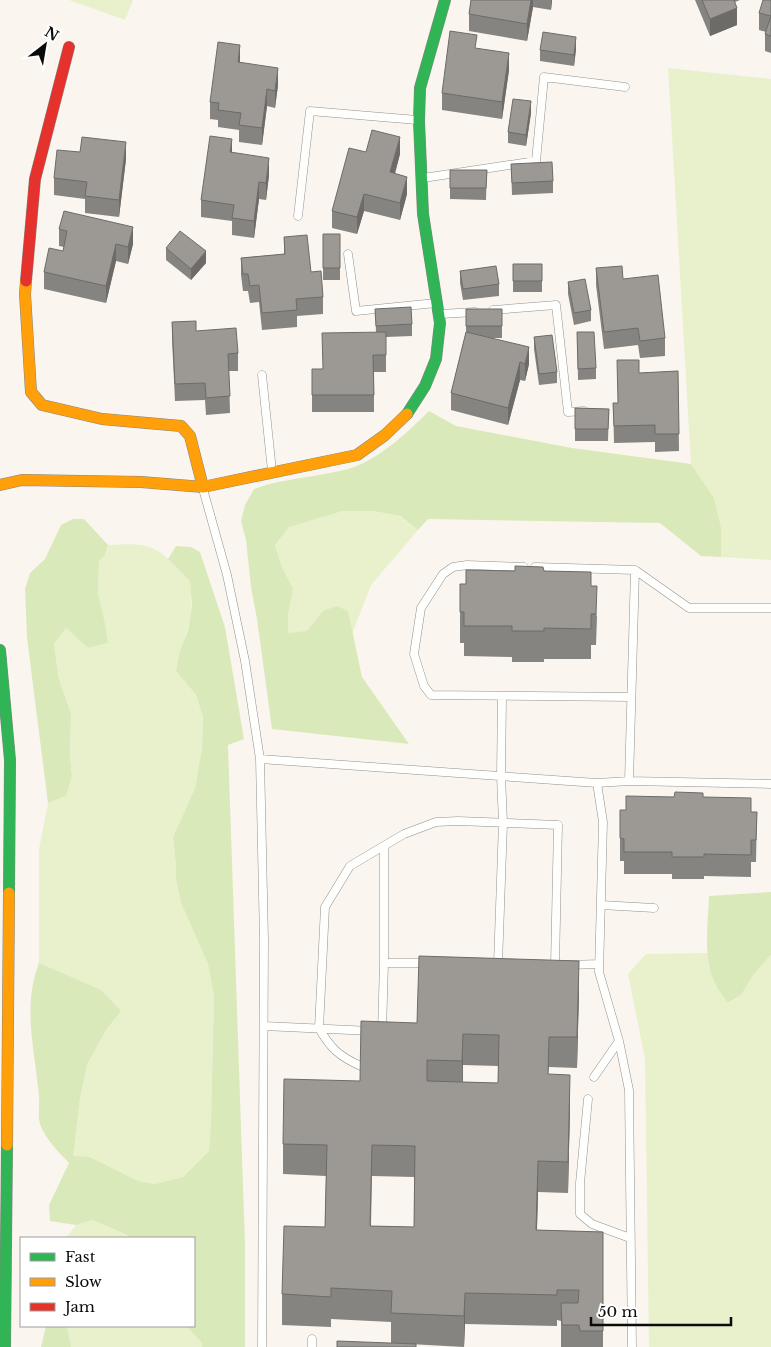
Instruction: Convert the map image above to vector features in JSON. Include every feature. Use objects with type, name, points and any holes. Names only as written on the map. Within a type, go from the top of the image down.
[{"type":"street","points":[[0,485],[22,480],[121,481],[203,487],[357,455],[386,435],[406,416],[425,386],[436,359],[440,323],[423,214],[419,120],[420,88],[445,0]]},
{"type":"street","points":[[68,47],[35,179],[25,294],[31,392],[42,405],[102,419],[181,426],[190,436],[203,487]]},
{"type":"street","points":[[0,650],[10,760],[5,1347]]},
{"type":"lane","points":[[421,178],[536,161],[544,77],[625,87]]},
{"type":"lane","points":[[298,216],[310,111],[419,120]]},
{"type":"lane","points":[[348,254],[356,312],[438,302]]},
{"type":"lane","points":[[439,314],[556,305],[568,412],[595,410]]},
{"type":"lane","points":[[262,375],[272,473]]},
{"type":"lane","points":[[203,487],[227,575],[244,661],[260,759],[264,940],[262,1347]]},
{"type":"lane","points":[[632,697],[431,695],[424,686],[414,654],[421,608],[443,574],[453,567],[468,565],[635,570],[689,608],[771,608]]},
{"type":"lane","points":[[629,782],[635,570]]},
{"type":"lane","points":[[498,964],[503,823],[501,776],[502,696]]},
{"type":"lane","points":[[260,759],[597,783],[771,784]]},
{"type":"lane","points":[[597,783],[603,822],[599,972],[619,1041],[629,1090],[632,1347]]},
{"type":"lane","points":[[361,1066],[343,1058],[327,1042],[319,1028],[325,907],[350,866],[404,834],[436,822],[458,821],[558,825],[555,965]]},
{"type":"lane","points":[[264,1026],[319,1028],[383,1034],[384,846]]},
{"type":"lane","points":[[601,905],[654,908]]},
{"type":"lane","points":[[384,963],[438,963]]},
{"type":"lane","points":[[488,964],[508,964]]},
{"type":"lane","points":[[546,965],[599,964]]},
{"type":"lane","points":[[594,1077],[619,1041]]},
{"type":"lane","points":[[588,1099],[580,1183],[580,1214],[592,1224],[630,1238]]},
{"type":"green space","points":[[69,0],[133,0],[125,20]]},
{"type":"green space","points":[[668,68],[771,79],[771,560],[721,557],[721,527],[714,498],[691,464]]},
{"type":"green space","points":[[429,411],[456,426],[572,448],[691,464],[714,498],[721,527],[721,557],[701,556],[660,523],[428,519],[418,530],[400,516],[373,511],[343,511],[289,527],[275,545],[282,567],[293,589],[288,615],[288,633],[307,631],[323,611],[337,606],[348,611],[362,677],[409,744],[272,729],[246,540],[241,521],[245,505],[254,489],[265,485],[348,469],[370,460],[402,436]]},
{"type":"green space","points":[[343,511],[373,511],[399,516],[418,530],[371,585],[352,634],[348,611],[323,611],[307,632],[288,633],[288,615],[293,589],[282,567],[275,545],[288,527]]},
{"type":"green space","points":[[73,519],[84,519],[108,545],[105,555],[99,561],[98,593],[108,643],[88,648],[66,628],[54,644],[59,679],[71,714],[70,755],[72,776],[66,796],[48,803],[27,638],[25,589],[30,573],[45,559],[61,525]]},
{"type":"green space","points":[[108,545],[137,545],[152,548],[166,557],[191,582],[191,613],[176,671],[196,695],[203,717],[202,748],[195,788],[173,837],[176,879],[181,903],[208,964],[214,997],[209,1151],[183,1177],[155,1184],[138,1181],[90,1157],[72,1157],[87,1065],[106,1030],[121,1011],[61,973],[39,963],[39,849],[48,803],[66,796],[72,776],[70,755],[71,714],[59,679],[54,644],[66,628],[88,648],[108,643],[98,593],[99,561],[105,555]]},
{"type":"green space","points":[[176,546],[191,547],[200,552],[225,627],[244,739],[228,745],[245,1244],[245,1347],[202,1347],[202,1343],[187,1327],[195,1327],[195,1237],[131,1237],[92,1220],[76,1225],[50,1221],[49,1205],[69,1163],[57,1151],[44,1132],[39,1116],[39,1096],[30,1012],[34,979],[39,963],[101,990],[121,1011],[106,1030],[87,1065],[80,1099],[73,1156],[90,1157],[138,1181],[155,1184],[183,1177],[209,1151],[214,997],[208,964],[181,903],[176,879],[173,837],[195,788],[202,748],[203,717],[196,695],[176,671],[180,651],[188,630],[192,605],[190,581],[168,559]]},
{"type":"green space","points":[[771,892],[771,955],[754,974],[741,995],[728,1003],[712,977],[709,965],[707,942],[709,896]]},
{"type":"green space","points":[[708,953],[714,980],[729,1003],[741,995],[754,974],[771,955],[771,1347],[649,1347],[645,1059],[628,974],[646,954]]},
{"type":"green space","points":[[92,1220],[131,1237],[67,1237],[76,1225]]},
{"type":"green space","points":[[46,1327],[67,1327],[71,1347],[41,1347]]},
{"type":"green space","points":[[67,1327],[187,1327],[202,1343],[202,1347],[71,1347]]},
{"type":"building","points":[[471,0],[531,0],[527,24],[469,14]]},
{"type":"building","points":[[702,0],[734,0],[737,8],[710,19]]},
{"type":"building","points":[[763,0],[771,0],[771,16],[759,13]]},
{"type":"building","points":[[771,16],[771,36],[765,34]]},
{"type":"building","points":[[450,31],[477,35],[475,48],[509,53],[502,102],[442,93]]},
{"type":"building","points":[[543,32],[576,37],[574,55],[540,50]]},
{"type":"building","points":[[218,42],[240,45],[238,62],[278,68],[275,91],[267,89],[262,128],[239,125],[241,113],[218,110],[219,103],[210,102]]},
{"type":"building","points":[[513,99],[531,101],[526,135],[508,132]]},
{"type":"building","points":[[372,130],[400,137],[390,172],[407,177],[400,203],[364,194],[357,217],[332,211],[349,148],[366,152]]},
{"type":"building","points":[[210,136],[232,139],[230,152],[269,158],[266,183],[259,182],[254,221],[232,218],[234,205],[201,200]]},
{"type":"building","points":[[82,137],[126,142],[119,200],[85,196],[87,182],[54,178],[57,150],[80,152]]},
{"type":"building","points":[[552,162],[553,181],[512,183],[511,164]]},
{"type":"building","points":[[450,170],[487,170],[486,188],[450,188]]},
{"type":"building","points":[[64,211],[133,227],[128,247],[116,244],[106,286],[44,272],[49,248],[63,251],[67,231],[59,229]]},
{"type":"building","points":[[180,231],[206,251],[191,269],[166,248]]},
{"type":"building","points":[[323,234],[340,234],[340,268],[323,268]]},
{"type":"building","points":[[307,235],[311,272],[321,271],[323,297],[296,299],[297,310],[262,313],[259,285],[250,286],[248,274],[243,274],[241,258],[285,254],[284,237]]},
{"type":"building","points":[[513,264],[542,264],[542,281],[513,281]]},
{"type":"building","points":[[496,266],[499,284],[463,289],[460,271]]},
{"type":"building","points":[[622,266],[623,279],[658,275],[665,338],[640,341],[638,328],[604,332],[596,268]]},
{"type":"building","points":[[585,279],[591,310],[574,313],[568,282]]},
{"type":"building","points":[[411,307],[412,324],[376,326],[375,309]]},
{"type":"building","points":[[466,309],[502,309],[502,326],[466,326]]},
{"type":"building","points":[[196,321],[196,331],[236,328],[238,353],[228,354],[230,396],[206,398],[205,383],[175,384],[172,322]]},
{"type":"building","points":[[386,332],[386,355],[373,355],[374,395],[312,395],[312,369],[323,369],[322,333]]},
{"type":"building","points":[[466,332],[529,347],[525,364],[520,362],[508,408],[451,393]]},
{"type":"building","points":[[577,332],[594,332],[596,368],[578,369]]},
{"type":"building","points":[[552,335],[557,372],[539,374],[534,337]]},
{"type":"building","points":[[617,360],[639,360],[639,373],[678,371],[679,434],[655,434],[655,425],[614,426],[613,403],[618,403]]},
{"type":"building","points":[[575,408],[609,409],[608,429],[575,429]]},
{"type":"building","points":[[515,566],[543,567],[544,571],[591,572],[591,586],[597,586],[596,614],[591,614],[591,629],[544,628],[544,631],[512,631],[512,626],[464,626],[464,612],[460,612],[460,584],[466,584],[466,570],[515,571]]},
{"type":"building","points":[[675,792],[703,793],[703,797],[751,798],[751,812],[757,812],[756,840],[751,840],[751,855],[704,854],[704,857],[672,857],[672,852],[624,852],[624,839],[620,838],[620,810],[626,810],[626,796],[674,797]]},
{"type":"building","points":[[419,956],[579,961],[577,1037],[549,1037],[548,1074],[570,1075],[568,1162],[538,1161],[536,1230],[603,1232],[603,1331],[580,1331],[579,1325],[562,1325],[561,1303],[578,1303],[579,1290],[557,1290],[557,1295],[465,1293],[464,1316],[391,1313],[392,1291],[331,1288],[331,1297],[282,1294],[284,1226],[325,1227],[327,1145],[283,1144],[284,1079],[360,1081],[361,1021],[417,1023]],"holes":[[[463,1034],[499,1035],[498,1083],[427,1081],[427,1060],[462,1061]],[[372,1145],[415,1146],[414,1227],[370,1226]]]},
{"type":"building","points":[[337,1341],[416,1344],[416,1347],[337,1347]]},
{"type":"traffic: fast","points":[[407,414],[425,386],[436,359],[440,323],[423,214],[419,121],[420,88],[445,0]]},
{"type":"traffic: fast","points":[[0,650],[10,760],[9,893]]},
{"type":"traffic: fast","points":[[5,1347],[7,1145]]},
{"type":"traffic: slow","points":[[26,281],[25,294],[31,392],[42,405],[102,419],[181,426],[190,436],[203,487]]},
{"type":"traffic: slow","points":[[0,485],[22,480],[141,482],[203,487],[357,455],[385,435],[407,414]]},
{"type":"traffic: slow","points":[[7,1145],[9,893]]},
{"type":"traffic: jam","points":[[26,281],[35,179],[69,47]]}]
